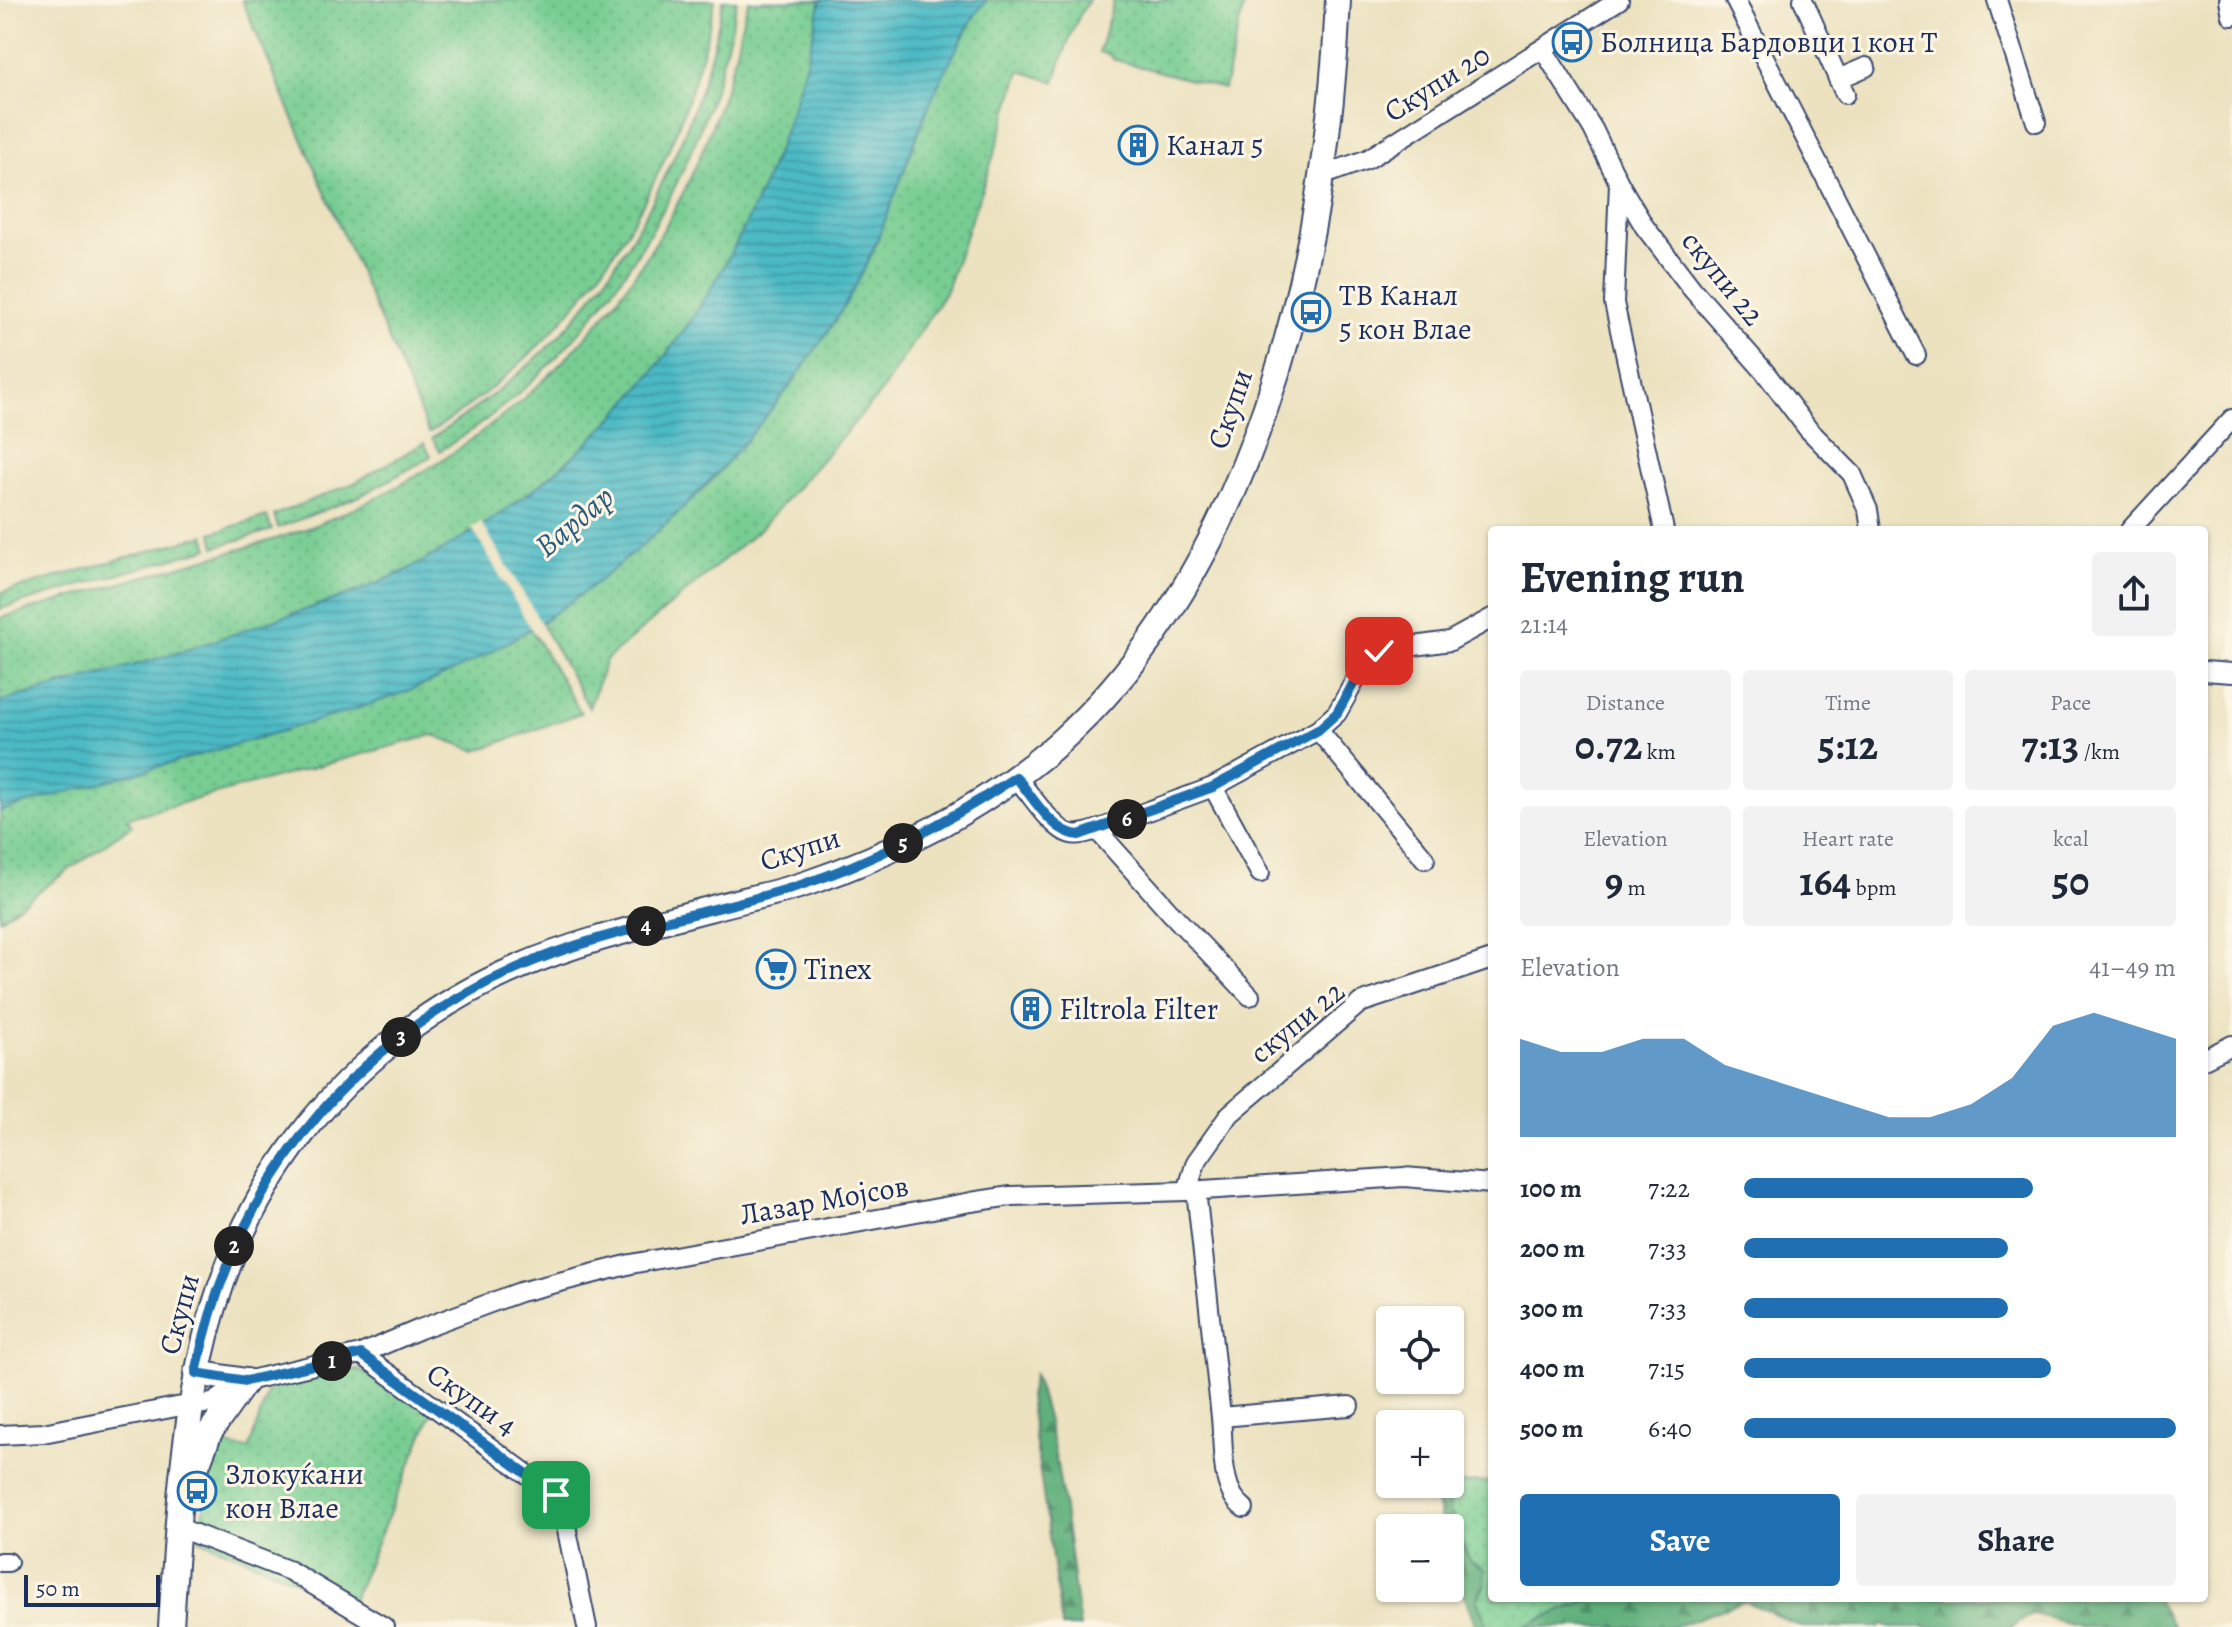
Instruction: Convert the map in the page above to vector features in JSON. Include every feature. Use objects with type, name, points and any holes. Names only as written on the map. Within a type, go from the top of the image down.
[{"type":"street","name":"Скупи","points":[[171,1627],[190,1406],[204,1336],[223,1274],[247,1221],[280,1164],[308,1126],[364,1067],[419,1023],[518,967],[569,948],[800,886],[859,864],[920,835],[1016,777],[1050,750],[1114,687],[1215,535],[1237,485],[1276,374],[1303,278],[1321,176],[1331,102],[1338,0]]},
{"type":"street","name":"Скупи 20","points":[[1321,176],[1368,159],[1619,0]]},
{"type":"street","points":[[1735,0],[1916,355]]},
{"type":"street","points":[[1803,0],[1842,87],[1866,67]]},
{"type":"street","points":[[1997,0],[2036,122]]},
{"type":"street","points":[[2229,0],[2232,16]]},
{"type":"street","name":"скупи 22","points":[[1543,49],[1593,129],[1644,226],[1808,429],[1852,474],[1868,510],[1870,526]]},
{"type":"street","points":[[1619,183],[1614,303],[1663,526]]},
{"type":"street","points":[[2134,526],[2232,419]]},
{"type":"street","points":[[1016,777],[1058,828],[1067,834],[1079,835],[1097,830],[1213,787],[1318,730],[1337,713],[1373,654],[1450,641],[1488,620]]},
{"type":"street","points":[[2208,671],[2232,673]]},
{"type":"street","points":[[1318,730],[1425,859]]},
{"type":"street","points":[[1213,787],[1260,873]]},
{"type":"street","points":[[1097,830],[1250,996]]},
{"type":"street","name":"скупи 22","points":[[1191,1191],[1196,1162],[1230,1114],[1360,1003],[1488,960]]},
{"type":"street","points":[[2208,1057],[2232,1045]]},
{"type":"street","name":"Лазар Мојсов","points":[[0,1435],[43,1433],[213,1403],[246,1381],[361,1354],[520,1292],[631,1264],[1011,1196],[1191,1191],[1404,1177],[1488,1184]]},
{"type":"street","points":[[1191,1191],[1229,1489],[1244,1508]]},
{"type":"street","name":"Cкупи 4","points":[[361,1354],[556,1495],[564,1516],[587,1627]]},
{"type":"street","points":[[196,1373],[246,1381],[210,1432],[178,1520],[290,1571],[384,1627]]},
{"type":"street","points":[[1221,1417],[1349,1406]]},
{"type":"green space","points":[[242,0],[715,0],[677,130],[650,190],[617,247],[579,300],[535,349],[485,393],[429,433]]},
{"type":"green space","points":[[723,0],[737,0],[721,68],[698,133],[670,197],[635,257],[595,313],[549,365],[497,411],[440,451],[432,438],[499,390],[545,350],[589,300],[616,262],[664,178],[684,134],[714,44]]},
{"type":"green space","points":[[821,0],[800,84],[772,164],[738,241],[696,312],[647,379],[591,440],[526,495],[454,543],[391,577],[327,603],[192,648],[0,702],[0,618],[264,543],[313,526],[372,500],[428,469],[481,433],[530,392],[576,348],[617,299],[654,246],[706,142],[729,76],[749,1]]},
{"type":"green space","points":[[987,0],[1089,0],[1073,29],[1055,82],[1020,71],[945,293],[880,394],[761,528],[606,660],[589,708],[541,623],[669,521],[713,479],[788,389],[838,317],[872,254],[936,87],[977,11]]},
{"type":"green space","points":[[1114,0],[1245,0],[1224,89],[1112,59],[1112,56],[1099,52]]},
{"type":"green space","points":[[424,443],[431,456],[424,461],[360,496],[278,528],[274,515],[354,483]]},
{"type":"green space","points":[[267,516],[272,530],[215,547],[212,533]]},
{"type":"green space","points":[[205,535],[209,548],[0,609],[0,593]]},
{"type":"green space","points":[[531,629],[581,713],[477,751],[433,735],[127,818],[132,825],[0,919],[0,811],[359,708],[435,679]]},
{"type":"green space","points":[[357,1370],[381,1378],[432,1413],[351,1604],[199,1539],[216,1444],[249,1449],[268,1391],[311,1375]]},
{"type":"green space","points":[[1034,1374],[1051,1435],[1063,1499],[1080,1627],[1062,1627],[1029,1396]]},
{"type":"green space","points":[[1488,1481],[1488,1602],[1583,1602],[1521,1627],[1488,1627],[1477,1600],[1485,1585],[1464,1549],[1464,1514],[1451,1514],[1449,1498],[1464,1498],[1464,1483]]},
{"type":"green space","points":[[1436,1498],[1447,1498],[1451,1514],[1440,1514]]},
{"type":"green space","points":[[1464,1548],[1470,1561],[1485,1569],[1485,1585],[1477,1600],[1488,1627],[1476,1627],[1464,1594]]},
{"type":"green space","points":[[1583,1602],[1742,1602],[1674,1627],[1521,1627]]},
{"type":"green space","points":[[1747,1602],[2158,1602],[2173,1627],[2083,1627],[2033,1614],[2012,1627],[1891,1627],[1882,1624],[1879,1627],[1801,1627]]},
{"type":"water","name":"Вардар","points":[[821,0],[987,0],[967,28],[936,90],[870,256],[836,319],[798,375],[756,428],[662,528],[610,572],[555,612],[498,648],[437,679],[336,715],[0,811],[0,702],[192,648],[327,603],[391,577],[454,543],[526,495],[591,440],[647,379],[696,312],[738,241],[772,164],[800,84]]},
{"type":"pier","points":[[481,522],[543,627],[533,632],[472,528]]},
{"type":"place","name":"Болница Бардовци 1 кон Т","points":[[1572,42]]},
{"type":"place","name":"Канал 5","points":[[1138,145]]},
{"type":"place","name":"ТВ Канал 5 кон Влае","points":[[1311,312]]},
{"type":"place","name":"Tinex","points":[[776,969]]},
{"type":"place","name":"Filtrola Filter","points":[[1031,1009]]},
{"type":"place","name":"Злокуќани кон Влае","points":[[197,1491]]},
{"type":"route","points":[[556,1495],[361,1354],[246,1381],[196,1373],[223,1274],[247,1221],[280,1164],[334,1097],[364,1067],[419,1023],[518,967],[624,932],[800,886],[859,864],[920,835],[1016,777],[1058,828],[1067,834],[1079,835],[1213,787],[1318,730],[1337,713],[1366,661],[1379,651]]}]
